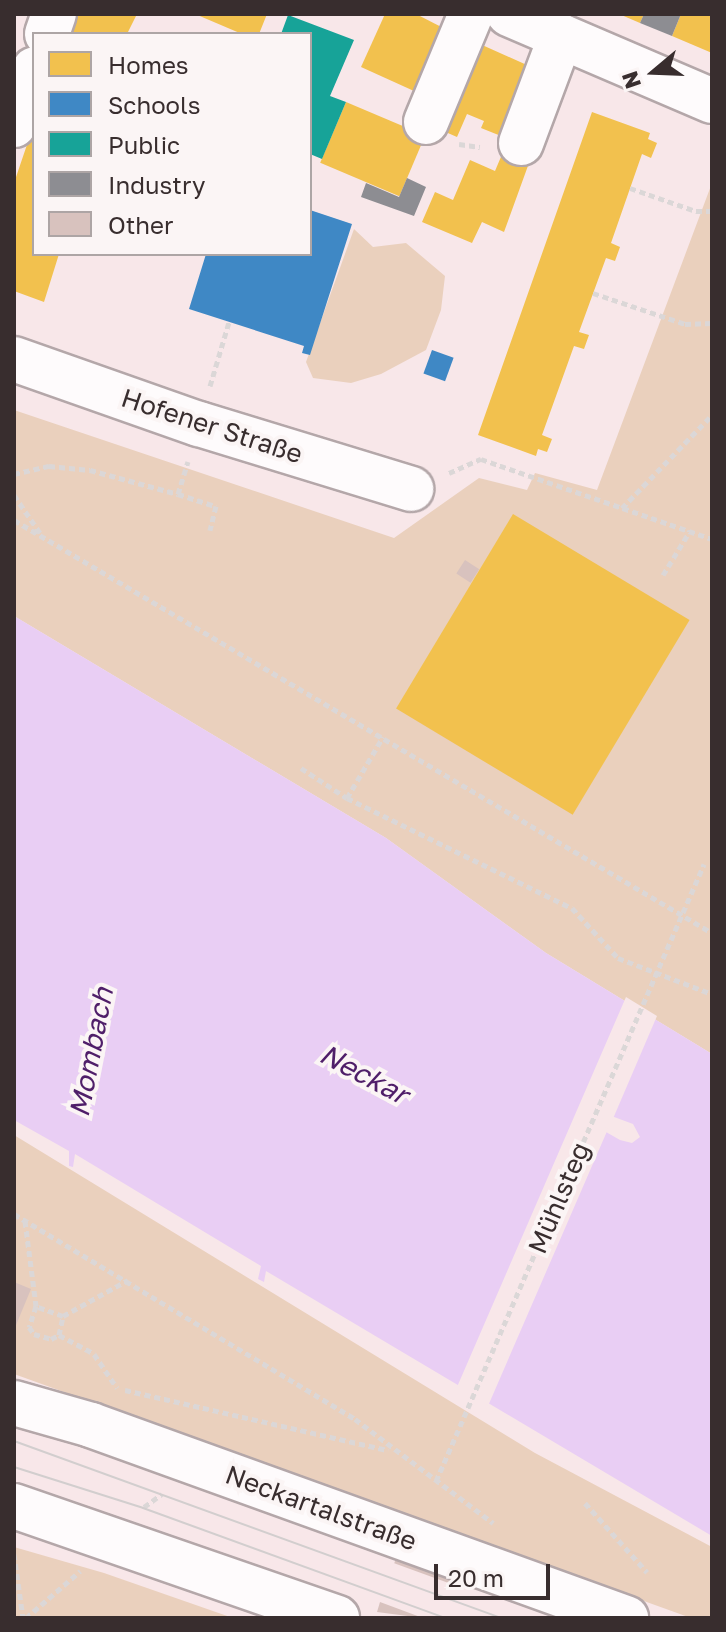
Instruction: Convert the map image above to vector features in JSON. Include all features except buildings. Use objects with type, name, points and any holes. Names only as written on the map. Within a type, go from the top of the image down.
[{"type":"main road","points":[[426,122],[471,14]]},
{"type":"main road","points":[[509,14],[712,101]]},
{"type":"main road","points":[[521,143],[561,36]]},
{"type":"main road","points":[[14,125],[32,76]]},
{"type":"main road","name":"Hofener Straße","points":[[14,359],[199,424],[411,489]]},
{"type":"main road","name":"Neckartalstraße","points":[[14,1403],[91,1425],[626,1618]]},
{"type":"main road","points":[[14,1506],[332,1617]]},
{"type":"path","points":[[426,122],[433,134],[468,148],[521,143]]},
{"type":"path","points":[[630,188],[696,211],[712,211]]},
{"type":"path","points":[[593,293],[685,324],[712,323]]},
{"type":"path","points":[[622,508],[712,415]]},
{"type":"path","points":[[411,489],[481,459],[712,539]]},
{"type":"path","points":[[14,474],[49,466],[90,470]]},
{"type":"path","points":[[178,494],[216,506],[210,530]]},
{"type":"path","points":[[14,495],[41,534]]},
{"type":"path","points":[[14,520],[712,933]]},
{"type":"path","points":[[663,575],[690,531]]},
{"type":"path","points":[[347,798],[383,737]]},
{"type":"path","points":[[301,768],[347,798],[572,908],[618,958],[712,994]]},
{"type":"path","name":"Mühlsteg","points":[[389,1450],[436,1481],[704,864]]},
{"type":"path","points":[[14,1214],[355,1419],[389,1450]]},
{"type":"path","points":[[25,1221],[36,1306],[29,1327],[34,1334],[51,1339],[59,1335]]},
{"type":"path","points":[[59,1335],[63,1316],[128,1280]]},
{"type":"path","points":[[36,1306],[63,1316]]},
{"type":"path","points":[[59,1335],[94,1354],[117,1388],[389,1450]]},
{"type":"path","points":[[91,1425],[117,1388]]},
{"type":"path","points":[[585,1503],[647,1572]]},
{"type":"path","points":[[24,1618],[113,1541]]},
{"type":"path","points":[[14,1554],[24,1618]]},
{"type":"shaded area","points":[[712,183],[712,1054],[546,953],[386,838],[14,616],[14,410],[394,538],[479,478],[527,490],[535,473],[597,490]]},
{"type":"shaded area","points":[[354,229],[373,247],[406,243],[445,276],[441,310],[426,350],[381,374],[351,383],[313,378],[306,362]]},
{"type":"shaded area","points":[[14,1135],[535,1453],[712,1547],[712,1618],[691,1618],[14,1374]]},
{"type":"shaded area","points":[[14,1547],[104,1573],[233,1618],[14,1618]]},
{"type":"water","points":[[14,616],[386,838],[546,953],[712,1054],[712,1536],[266,1271],[264,1282],[258,1279],[261,1266],[75,1154],[73,1167],[69,1166],[69,1151],[14,1120]],"holes":[[[590,1108],[633,1124],[640,1137],[632,1143],[620,1140],[585,1120],[583,1109]]]},
{"type":"pier","points":[[626,997],[657,1016],[612,1121],[586,1113],[608,1129],[488,1406],[457,1387]]},
{"type":"tram line","points":[[14,1441],[501,1618]]},
{"type":"tram line","points":[[14,1467],[143,1508],[446,1618]]},
{"type":"water label","name":"Mombach","points":[[91,1052]]},
{"type":"water label","name":"Neckar","points":[[364,1074]]}]
